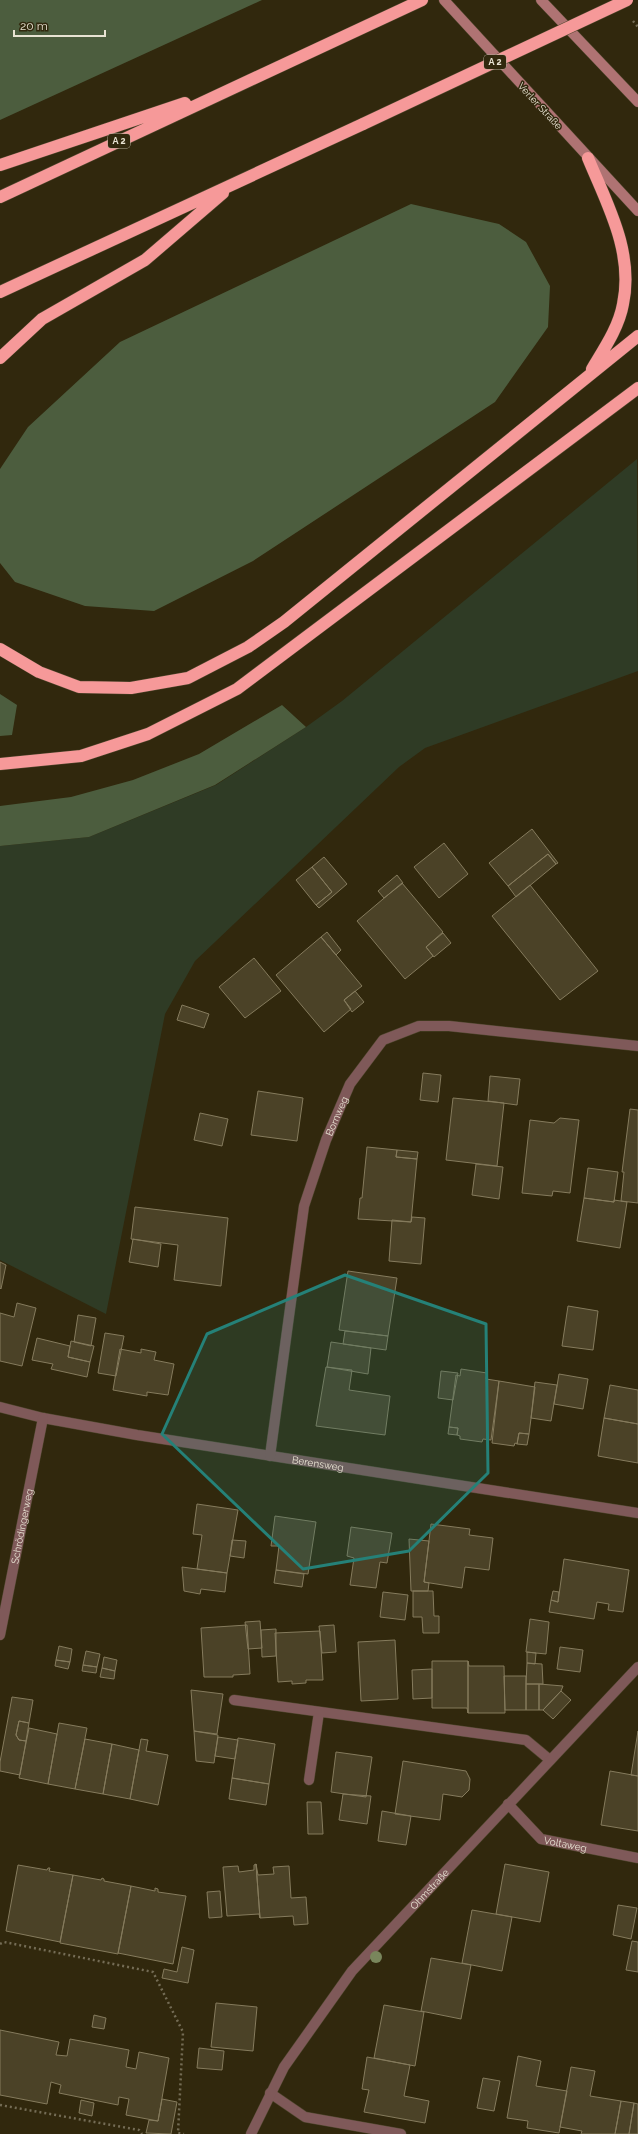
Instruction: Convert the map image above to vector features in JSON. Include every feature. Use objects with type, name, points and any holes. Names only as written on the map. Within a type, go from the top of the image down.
[{"type":"highway","name":"A 2","points":[[0,197],[237,85],[422,0]]},
{"type":"highway","name":"A 2","points":[[0,292],[627,0]]},
{"type":"highway","points":[[0,165],[237,85]]},
{"type":"highway","points":[[588,158],[620,236],[626,272],[623,304],[613,333],[590,374]]},
{"type":"highway","points":[[0,358],[42,319],[145,260],[234,183]]},
{"type":"highway","points":[[0,649],[39,672],[79,687],[131,688],[188,678],[248,646],[284,622],[638,336]]},
{"type":"highway","points":[[0,764],[88,753],[148,734],[237,690],[638,388]]},
{"type":"main road","name":"Verler Straße","points":[[444,0],[638,211]]},
{"type":"main road","points":[[541,0],[638,102]]},
{"type":"street","name":"Bornweg","points":[[270,1456],[304,1206],[326,1140],[350,1084],[384,1040],[419,1026],[449,1026],[638,1046]]},
{"type":"street","name":"Berensweg","points":[[0,1407],[42,1418],[137,1435],[638,1513]]},
{"type":"street","name":"Schrödingerweg","points":[[0,1634],[42,1418]]},
{"type":"street","name":"Ohmstraße","points":[[251,2134],[284,2067],[352,1971],[638,1667]]},
{"type":"street","points":[[234,1700],[526,1740],[550,1760]]},
{"type":"street","points":[[309,1780],[318,1712]]},
{"type":"street","name":"Voltaweg","points":[[508,1804],[541,1839],[638,1858]]},
{"type":"street","points":[[270,2094],[305,2117],[401,2134]]},
{"type":"path","points":[[0,1944],[4,1942],[153,1972],[183,2032],[178,2134],[184,2134]]},
{"type":"path","points":[[0,2105],[139,2130],[142,2134]]},
{"type":"highlighted area","points":[[345,1275],[486,1324],[488,1473],[409,1551],[303,1569],[162,1434],[207,1334]]},
{"type":"green space","points":[[0,0],[262,0],[0,120]]},
{"type":"green space","points":[[411,204],[499,224],[526,242],[550,286],[548,327],[495,402],[253,561],[154,611],[85,606],[15,582],[0,563],[0,469],[28,427],[120,342]]},
{"type":"green space","points":[[637,459],[638,671],[425,748],[399,767],[195,961],[165,1014],[106,1314],[0,1260],[0,846],[89,837],[216,785],[306,727],[342,701]]},
{"type":"green space","points":[[0,694],[17,705],[12,735],[0,736]]},
{"type":"green space","points":[[282,705],[306,727],[215,785],[89,837],[0,846],[0,806],[71,797],[133,780],[199,754]]},
{"type":"building","points":[[532,829],[558,863],[556,864],[548,854],[508,886],[489,863]]},
{"type":"building","points":[[444,843],[468,874],[439,898],[414,867]]},
{"type":"building","points":[[548,854],[556,864],[516,897],[508,886]]},
{"type":"building","points":[[324,857],[347,884],[319,908],[316,905],[332,892],[312,867]]},
{"type":"building","points":[[312,867],[332,892],[316,905],[296,880]]},
{"type":"building","points":[[397,875],[403,883],[384,898],[378,891]]},
{"type":"building","points":[[402,883],[443,932],[426,947],[433,956],[405,979],[357,921]]},
{"type":"building","points":[[530,885],[598,971],[560,1000],[492,916]]},
{"type":"building","points":[[327,932],[341,950],[336,955],[321,937]]},
{"type":"building","points":[[443,933],[451,943],[434,957],[426,947]]},
{"type":"building","points":[[321,937],[362,986],[344,1000],[351,1009],[324,1032],[276,975]]},
{"type":"building","points":[[254,958],[281,991],[245,1018],[219,987]]},
{"type":"building","points":[[355,991],[364,1002],[352,1012],[344,1000]]},
{"type":"building","points":[[182,1005],[209,1014],[204,1028],[177,1020]]},
{"type":"building","points":[[423,1073],[441,1075],[438,1102],[420,1100]]},
{"type":"building","points":[[490,1076],[520,1079],[517,1105],[488,1101]]},
{"type":"building","points":[[258,1091],[303,1098],[297,1141],[251,1135]]},
{"type":"building","points":[[453,1098],[504,1103],[497,1166],[446,1160]]},
{"type":"building","points":[[630,1109],[638,1110],[638,1203],[621,1201],[624,1172],[622,1172]]},
{"type":"building","points":[[200,1113],[228,1119],[222,1146],[194,1140]]},
{"type":"building","points":[[560,1118],[579,1120],[570,1193],[553,1191],[552,1196],[522,1193],[530,1120],[554,1123]]},
{"type":"building","points":[[367,1147],[397,1150],[396,1157],[417,1159],[411,1222],[358,1219],[360,1198],[362,1198]]},
{"type":"building","points":[[397,1150],[418,1152],[417,1159],[396,1157]]},
{"type":"building","points":[[476,1164],[503,1167],[499,1199],[472,1195]]},
{"type":"building","points":[[588,1168],[618,1172],[614,1202],[584,1198]]},
{"type":"building","points":[[584,1198],[614,1202],[614,1200],[627,1202],[620,1248],[577,1241]]},
{"type":"building","points":[[135,1207],[228,1218],[221,1286],[174,1280],[178,1245],[131,1239]]},
{"type":"building","points":[[412,1217],[425,1218],[421,1264],[389,1261],[392,1220],[411,1222]]},
{"type":"building","points":[[133,1239],[161,1244],[158,1267],[129,1262]]},
{"type":"building","points":[[0,1262],[6,1265],[1,1289],[0,1288]]},
{"type":"building","points":[[348,1271],[397,1278],[388,1336],[339,1330]]},
{"type":"building","points":[[17,1303],[36,1308],[22,1366],[0,1361],[0,1313],[14,1317]]},
{"type":"building","points":[[568,1306],[598,1311],[593,1350],[562,1346]]},
{"type":"building","points":[[78,1315],[96,1318],[91,1346],[74,1342]]},
{"type":"building","points":[[345,1331],[388,1336],[386,1350],[343,1344]]},
{"type":"building","points":[[105,1333],[124,1336],[116,1376],[98,1373]]},
{"type":"building","points":[[37,1338],[70,1346],[68,1357],[90,1362],[87,1377],[51,1369],[53,1364],[32,1360]]},
{"type":"building","points":[[71,1341],[94,1346],[90,1362],[68,1357]]},
{"type":"building","points":[[331,1342],[371,1348],[368,1374],[327,1367]]},
{"type":"building","points":[[120,1349],[141,1353],[141,1349],[156,1352],[154,1360],[174,1364],[168,1395],[147,1392],[147,1396],[113,1390]]},
{"type":"building","points":[[326,1367],[352,1370],[349,1390],[390,1396],[385,1435],[316,1426]]},
{"type":"building","points":[[461,1369],[487,1373],[486,1379],[499,1381],[491,1440],[483,1439],[482,1442],[460,1439],[460,1436],[457,1435],[458,1428],[449,1427],[456,1375],[460,1376]]},
{"type":"building","points":[[441,1371],[458,1373],[453,1400],[438,1398]]},
{"type":"building","points":[[559,1374],[588,1379],[583,1409],[554,1404]]},
{"type":"building","points":[[499,1381],[535,1387],[529,1434],[519,1433],[517,1444],[515,1443],[514,1446],[492,1443]]},
{"type":"building","points":[[535,1382],[557,1385],[551,1421],[531,1418]]},
{"type":"building","points":[[610,1385],[638,1390],[638,1424],[604,1418]]},
{"type":"building","points":[[604,1418],[638,1424],[638,1463],[598,1456]]},
{"type":"building","points":[[449,1427],[458,1428],[457,1435],[448,1434]]},
{"type":"building","points":[[519,1433],[529,1434],[527,1445],[517,1444]]},
{"type":"building","points":[[197,1504],[238,1510],[227,1573],[197,1569],[202,1535],[193,1534]]},
{"type":"building","points":[[275,1516],[316,1522],[308,1574],[276,1570],[279,1546],[271,1546]]},
{"type":"building","points":[[431,1524],[470,1529],[469,1535],[493,1538],[489,1570],[465,1567],[462,1588],[424,1582]]},
{"type":"building","points":[[351,1527],[392,1533],[387,1563],[380,1562],[376,1588],[350,1585],[354,1558],[347,1556]]},
{"type":"building","points":[[409,1539],[429,1541],[424,1582],[429,1583],[428,1591],[411,1591]]},
{"type":"building","points":[[232,1540],[246,1541],[244,1558],[230,1556]]},
{"type":"building","points":[[564,1559],[629,1570],[623,1612],[608,1610],[609,1604],[597,1602],[594,1619],[549,1612],[551,1600],[558,1602]]},
{"type":"building","points":[[182,1567],[227,1573],[225,1592],[201,1589],[200,1594],[184,1591]]},
{"type":"building","points":[[276,1570],[304,1574],[302,1587],[274,1583]]},
{"type":"building","points":[[413,1591],[433,1591],[434,1616],[439,1616],[439,1633],[423,1633],[422,1617],[413,1617]]},
{"type":"building","points":[[553,1591],[559,1592],[558,1602],[551,1600]]},
{"type":"building","points":[[383,1592],[408,1595],[405,1620],[380,1617]]},
{"type":"building","points":[[530,1619],[549,1622],[546,1654],[526,1652]]},
{"type":"building","points":[[260,1621],[262,1648],[248,1649],[245,1622]]},
{"type":"building","points":[[247,1625],[250,1674],[233,1675],[233,1677],[204,1677],[201,1628]]},
{"type":"building","points":[[334,1625],[336,1652],[322,1653],[319,1626]]},
{"type":"building","points":[[276,1629],[276,1656],[262,1657],[261,1630]]},
{"type":"building","points":[[320,1631],[323,1680],[306,1680],[306,1683],[292,1684],[292,1681],[278,1682],[275,1633]]},
{"type":"building","points":[[395,1640],[398,1699],[361,1701],[358,1642]]},
{"type":"building","points":[[59,1646],[72,1649],[70,1662],[56,1660]]},
{"type":"building","points":[[560,1647],[583,1650],[580,1672],[557,1669]]},
{"type":"building","points":[[86,1651],[100,1654],[97,1667],[83,1665]]},
{"type":"building","points":[[527,1652],[536,1653],[535,1664],[527,1663]]},
{"type":"building","points":[[104,1657],[117,1660],[115,1671],[102,1668]]},
{"type":"building","points":[[56,1660],[70,1662],[68,1669],[55,1666]]},
{"type":"building","points":[[432,1661],[468,1661],[468,1713],[467,1708],[432,1708]]},
{"type":"building","points":[[468,1661],[469,1666],[504,1666],[505,1713],[468,1713]]},
{"type":"building","points":[[527,1663],[542,1664],[543,1684],[526,1684]]},
{"type":"building","points":[[83,1665],[97,1667],[96,1673],[82,1671]]},
{"type":"building","points":[[102,1668],[115,1671],[114,1679],[100,1677]]},
{"type":"building","points":[[432,1669],[432,1698],[413,1699],[412,1670]]},
{"type":"building","points":[[504,1676],[526,1676],[526,1710],[505,1710]]},
{"type":"building","points":[[526,1684],[539,1684],[539,1710],[526,1710]]},
{"type":"building","points":[[539,1684],[563,1686],[561,1691],[543,1710],[539,1710]]},
{"type":"building","points":[[191,1690],[223,1694],[217,1734],[194,1731]]},
{"type":"building","points":[[561,1691],[571,1700],[553,1719],[543,1710]]},
{"type":"building","points":[[12,1697],[33,1700],[29,1723],[19,1721],[16,1735],[19,1740],[26,1741],[20,1775],[0,1771],[0,1762]]},
{"type":"building","points":[[19,1721],[29,1723],[26,1741],[19,1740],[16,1735]]},
{"type":"building","points":[[59,1723],[87,1728],[75,1789],[48,1784]]},
{"type":"building","points":[[29,1728],[57,1734],[48,1784],[19,1778]]},
{"type":"building","points":[[194,1731],[218,1735],[214,1763],[196,1761]]},
{"type":"building","points":[[638,1731],[638,1776],[631,1775]]},
{"type":"building","points":[[218,1737],[238,1740],[235,1759],[215,1756]]},
{"type":"building","points":[[238,1738],[275,1744],[269,1784],[232,1778]]},
{"type":"building","points":[[85,1739],[112,1744],[103,1794],[75,1789]]},
{"type":"building","points":[[141,1739],[148,1740],[146,1751],[168,1755],[158,1805],[130,1799]]},
{"type":"building","points":[[112,1744],[139,1750],[130,1799],[103,1794]]},
{"type":"building","points":[[336,1752],[372,1757],[366,1797],[331,1792]]},
{"type":"building","points":[[403,1761],[466,1771],[470,1779],[469,1790],[462,1797],[443,1794],[440,1820],[395,1814]]},
{"type":"building","points":[[610,1771],[638,1776],[638,1831],[601,1825]]},
{"type":"building","points":[[232,1778],[269,1784],[266,1805],[229,1799]]},
{"type":"building","points":[[343,1794],[371,1796],[367,1824],[339,1820]]},
{"type":"building","points":[[307,1802],[321,1802],[323,1834],[308,1834]]},
{"type":"building","points":[[382,1811],[411,1816],[406,1845],[378,1841]]},
{"type":"building","points":[[256,1864],[260,1918],[259,1914],[227,1916],[223,1867],[238,1866],[239,1872],[254,1870],[254,1865]]},
{"type":"building","points":[[256,1864],[258,1875],[274,1874],[273,1867],[289,1866],[291,1898],[306,1897],[308,1924],[294,1925],[293,1916],[260,1918]]},
{"type":"building","points":[[505,1864],[549,1872],[540,1922],[496,1914]]},
{"type":"building","points":[[18,1865],[47,1870],[50,1868],[49,1871],[73,1875],[60,1942],[6,1931]]},
{"type":"building","points":[[73,1875],[101,1880],[102,1878],[104,1881],[131,1886],[118,1954],[60,1943]]},
{"type":"building","points":[[131,1886],[155,1891],[155,1888],[158,1889],[158,1892],[186,1896],[173,1964],[118,1953]]},
{"type":"building","points":[[220,1891],[222,1917],[209,1918],[207,1892]]},
{"type":"building","points":[[618,1905],[637,1908],[631,1939],[613,1935]]},
{"type":"building","points":[[472,1910],[512,1917],[502,1971],[462,1963]]},
{"type":"building","points":[[632,1941],[638,1942],[638,1972],[626,1970]]},
{"type":"building","points":[[182,1947],[194,1950],[188,1983],[162,1978],[164,1969],[177,1972]]},
{"type":"building","points":[[431,1958],[471,1965],[461,2019],[421,2011]]},
{"type":"building","points":[[216,2003],[257,2007],[253,2051],[211,2047]]},
{"type":"building","points":[[384,2005],[424,2012],[415,2066],[374,2058]]},
{"type":"building","points":[[94,2015],[106,2018],[104,2029],[92,2027]]},
{"type":"building","points":[[0,2030],[59,2042],[56,2055],[67,2056],[70,2039],[129,2050],[126,2067],[136,2069],[139,2052],[169,2058],[158,2121],[126,2115],[129,2099],[119,2097],[118,2105],[59,2093],[61,2085],[51,2082],[47,2104],[0,2095]]},
{"type":"building","points":[[199,2048],[224,2051],[222,2070],[197,2068]]},
{"type":"building","points":[[518,2056],[541,2061],[536,2086],[567,2091],[559,2133],[527,2128],[528,2121],[507,2118]]},
{"type":"building","points":[[367,2057],[410,2065],[404,2096],[429,2101],[425,2123],[364,2112],[369,2090],[362,2089]]},
{"type":"building","points":[[571,2067],[595,2071],[590,2096],[621,2101],[615,2134],[581,2134],[582,2131],[560,2127]]},
{"type":"building","points":[[483,2078],[500,2081],[494,2111],[477,2108]]},
{"type":"building","points":[[162,2099],[177,2102],[171,2134],[146,2133],[149,2120],[158,2121]]},
{"type":"building","points":[[81,2100],[94,2103],[92,2116],[79,2113]]},
{"type":"building","points":[[621,2101],[634,2103],[629,2134],[615,2134]]},
{"type":"building","points":[[634,2103],[638,2104],[638,2134],[629,2134]]}]
